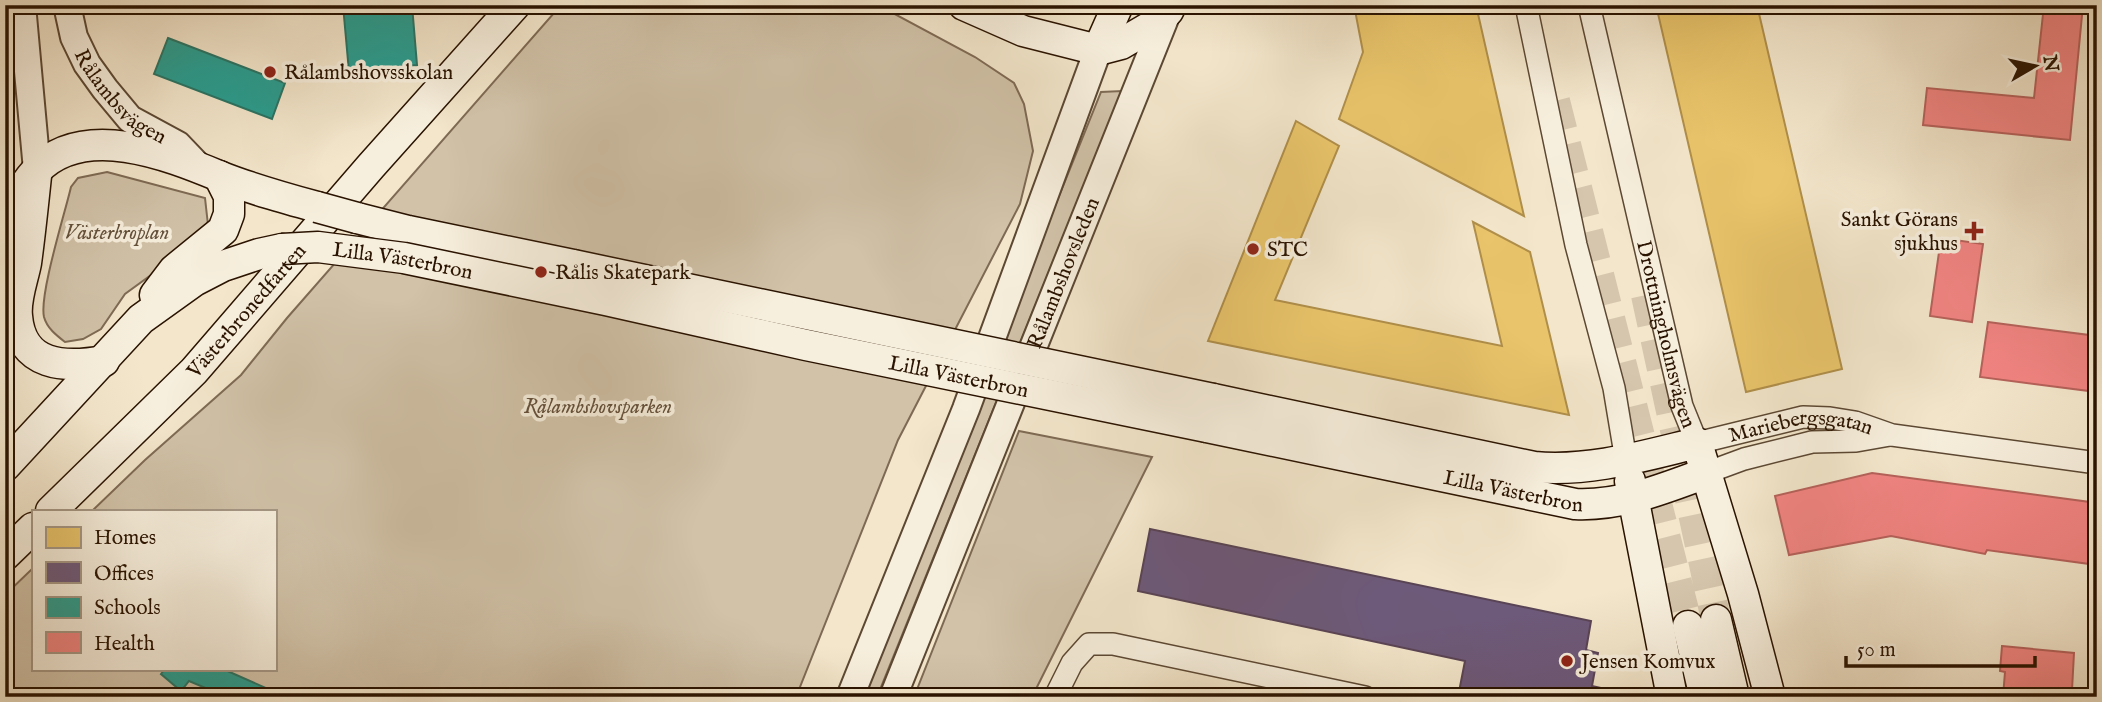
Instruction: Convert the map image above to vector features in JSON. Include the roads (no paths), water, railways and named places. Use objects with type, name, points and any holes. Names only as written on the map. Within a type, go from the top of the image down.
[{"type":"main road","name":"Västerbronedfarten","points":[[52,510],[194,371],[371,166],[516,5]]},
{"type":"main road","points":[[964,5],[1023,31],[1098,50],[1121,44],[1150,27],[1164,7]]},
{"type":"main road","name":"Rålambshovsleden","points":[[1098,50],[1118,5]]},
{"type":"main road","points":[[5,222],[37,170],[66,152],[110,145],[138,148],[210,172],[229,196],[229,214],[223,230],[174,270],[156,292],[141,320],[5,466]]},
{"type":"main road","points":[[37,170],[32,222],[17,315],[21,332],[27,343],[46,361],[66,365],[104,361]]},
{"type":"main road","name":"Lilla Västerbron","points":[[210,172],[317,207],[408,231],[1210,413],[1575,504],[1599,505],[1633,499]]},
{"type":"main road","name":"Lilla Västerbron","points":[[141,320],[204,276],[259,254],[282,249],[318,247],[404,258],[806,345],[1534,467],[1561,470],[1626,460]]},
{"type":"main road","name":"Mariebergsgatan","points":[[1626,460],[1697,443]]},
{"type":"main road","name":"Drottningholmsvägen","points":[[1697,443],[1743,594],[1770,697]]},
{"type":"main road","points":[[1626,460],[1672,697]]},
{"type":"main road","name":"Mariebergsgatan","points":[[1633,499],[1706,473]]},
{"type":"main road","points":[[5,555],[32,529]]},
{"type":"main road","points":[[1705,697],[1702,623],[1734,697]]},
{"type":"street","points":[[22,5],[37,170]]},
{"type":"street","name":"Rålambsvägen","points":[[67,5],[74,37],[87,64],[130,119],[178,145],[210,172]]},
{"type":"street","points":[[1526,5],[1576,245],[1614,388],[1626,460]]},
{"type":"street","name":"Drottningholmsvägen","points":[[1589,5],[1682,406],[1697,443]]},
{"type":"street","name":"Rålambshovsleden","points":[[893,697],[1164,7]]},
{"type":"street","name":"Rålambshovsleden","points":[[850,697],[966,409],[1098,50]]},
{"type":"street","name":"Mariebergsgatan","points":[[1697,443],[1803,417],[1830,418],[1856,422],[1892,435],[2097,463]]},
{"type":"street","name":"Mariebergsgatan","points":[[1706,473],[1744,459],[1812,442],[1856,441],[1892,435]]},
{"type":"street","points":[[1055,697],[1072,663],[1089,644],[1112,644],[1365,697]]},
{"type":"tunnel","points":[[1555,101],[1688,626]]},
{"type":"tunnel","points":[[1646,295],[1716,620]]},
{"type":"place","name":"Rålambshovsskolan","points":[[270,72]]},
{"type":"place","name":"Sankt Görans sjukhus","points":[[1974,231]]},
{"type":"place","name":"STC","points":[[1253,249]]},
{"type":"place","name":"Rålis Skatepark","points":[[541,272]]},
{"type":"place","name":"Jensen Komvux","points":[[1567,661]]},
{"type":"park label","name":"Västerbroplan","points":[[117,232]]},
{"type":"park label","name":"Rålambshovsparken","points":[[598,406]]}]
